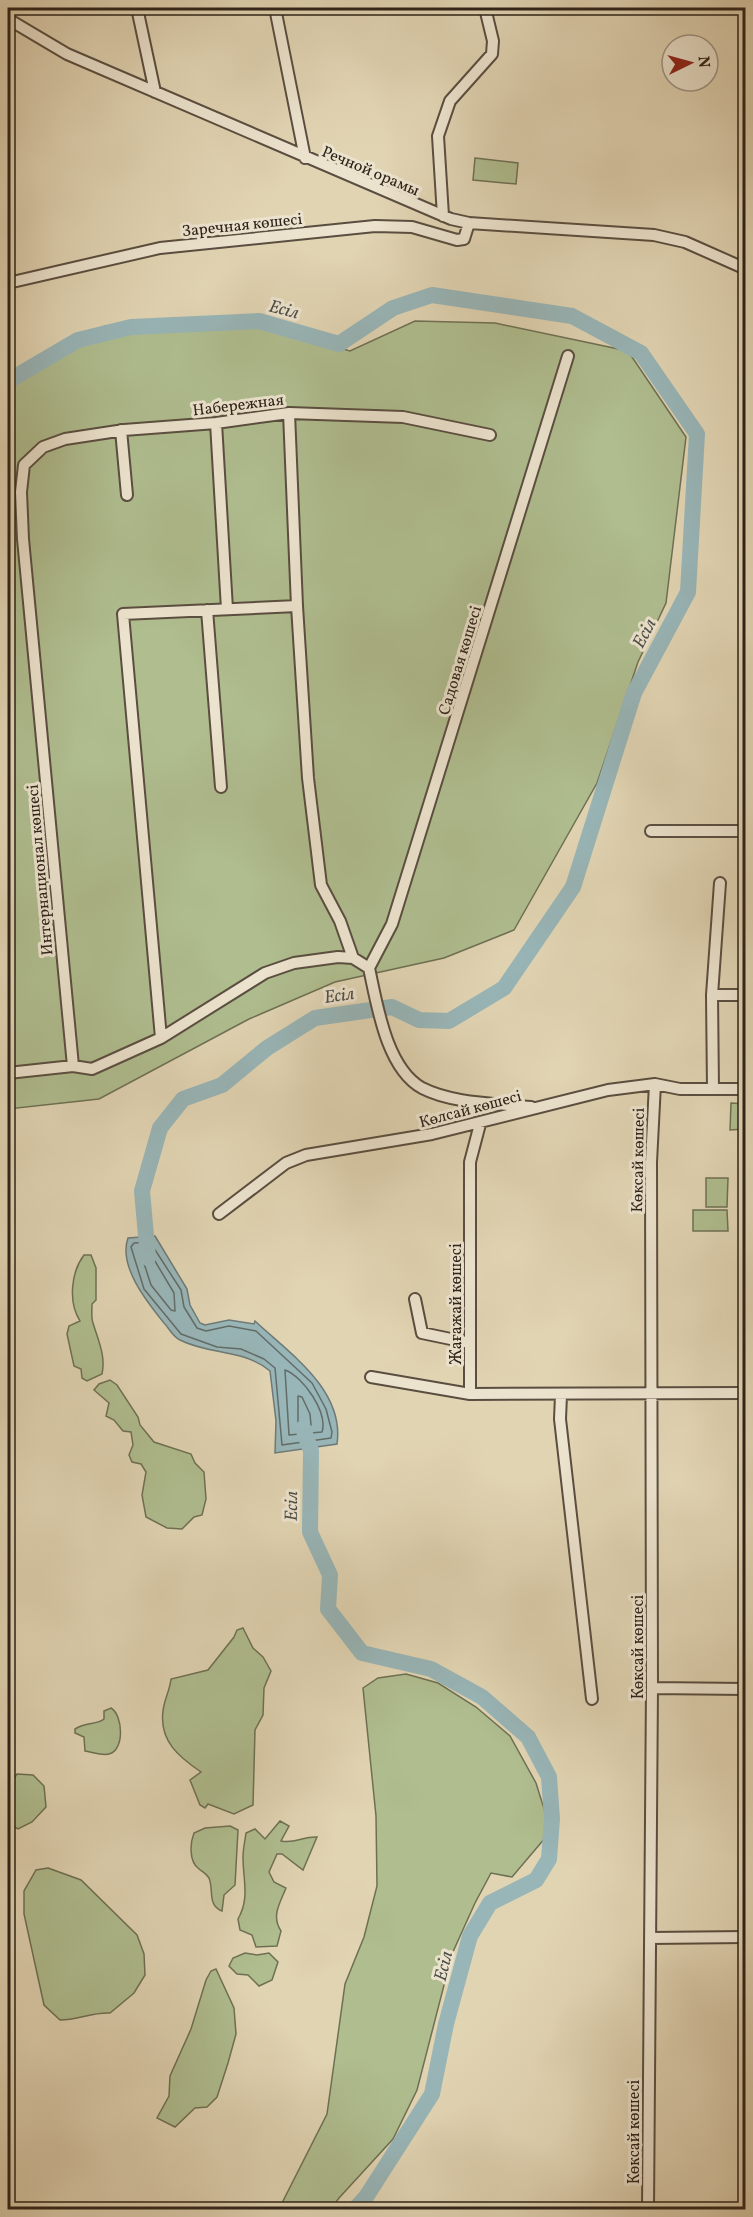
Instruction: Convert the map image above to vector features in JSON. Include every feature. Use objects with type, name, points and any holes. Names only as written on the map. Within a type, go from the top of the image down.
[{"type":"street","points":[[137,8],[155,92]]},
{"type":"street","points":[[275,8],[305,158]]},
{"type":"street","points":[[443,216],[438,136],[450,101],[492,54],[492,41],[485,8]]},
{"type":"street","name":"Речной орамы","points":[[8,19],[67,54],[443,216],[469,223],[654,235],[685,242],[746,269]]},
{"type":"street","name":"Заречная көшесі","points":[[8,283],[160,248],[375,226],[412,227],[457,240],[464,239],[469,223]]},
{"type":"street","name":"Садовая көшесі","points":[[369,968],[392,924],[568,356]]},
{"type":"street","points":[[290,413],[297,606],[308,778],[321,885],[340,921],[353,958]]},
{"type":"street","name":"Набережная","points":[[21,492],[24,465],[43,447],[65,440],[121,430],[216,423],[290,413],[403,417],[490,435]]},
{"type":"street","points":[[216,423],[227,609]]},
{"type":"street","points":[[121,430],[127,495]]},
{"type":"street","name":"Интернационал көшесі","points":[[21,492],[25,562],[73,1066]]},
{"type":"street","points":[[161,1038],[123,614],[297,606]]},
{"type":"street","points":[[207,610],[221,787]]},
{"type":"street","points":[[651,831],[746,831]]},
{"type":"street","points":[[713,1088],[712,995],[720,883]]},
{"type":"street","points":[[8,1073],[73,1066],[92,1069],[161,1038],[265,973],[294,963],[338,957],[353,958],[369,968],[383,1028],[404,1072],[421,1088],[453,1098],[531,1107]]},
{"type":"street","points":[[712,995],[746,995]]},
{"type":"street","name":"Көлсай көшесі","points":[[219,1214],[286,1163],[306,1155],[386,1143],[480,1124],[531,1107],[608,1089],[655,1084],[680,1089],[746,1089]]},
{"type":"street","name":"Көксай көшесі","points":[[648,2210],[652,1688],[651,1162],[655,1084]]},
{"type":"street","name":"Жағажай көшесі","points":[[470,1394],[470,1162],[480,1124]]},
{"type":"street","points":[[415,1299],[422,1333],[470,1343]]},
{"type":"street","points":[[371,1377],[470,1394],[746,1393]]},
{"type":"street","points":[[561,1395],[560,1419],[592,1699]]},
{"type":"street","points":[[652,1688],[746,1689]]},
{"type":"street","points":[[650,1938],[746,1937]]},
{"type":"green space","points":[[475,158],[518,163],[516,184],[473,180]]},
{"type":"green space","points":[[415,321],[495,323],[628,351],[686,437],[666,603],[638,662],[597,783],[514,930],[444,958],[335,982],[249,1019],[99,1099],[8,1109],[8,381],[105,326],[255,323],[350,351]]},
{"type":"green space","points":[[731,1103],[745,1104],[745,1129],[730,1130]]},
{"type":"green space","points":[[706,1178],[728,1178],[727,1207],[706,1207]]},
{"type":"green space","points":[[693,1210],[727,1210],[728,1231],[693,1231]]},
{"type":"green space","points":[[84,1255],[91,1255],[96,1268],[96,1300],[92,1304],[92,1321],[103,1361],[102,1374],[87,1381],[82,1378],[81,1369],[74,1366],[67,1334],[69,1326],[80,1321],[74,1305],[73,1287],[76,1270]]},
{"type":"green space","points":[[110,1380],[117,1385],[138,1417],[140,1425],[154,1442],[191,1454],[195,1463],[204,1472],[206,1499],[202,1515],[194,1517],[182,1529],[167,1528],[146,1517],[142,1495],[146,1472],[141,1464],[132,1462],[129,1455],[133,1445],[131,1432],[123,1431],[114,1420],[106,1416],[109,1403],[94,1390],[99,1384]]},
{"type":"green space","points":[[243,1628],[253,1648],[263,1657],[271,1671],[264,1688],[263,1715],[255,1730],[253,1805],[234,1814],[208,1804],[205,1808],[200,1805],[190,1780],[201,1772],[178,1754],[167,1740],[163,1711],[171,1679],[208,1670],[237,1630]]},
{"type":"green space","points":[[406,1674],[438,1683],[476,1707],[510,1736],[536,1783],[551,1831],[512,1877],[491,1873],[475,1903],[452,1954],[417,2090],[393,2139],[331,2209],[279,2209],[327,2114],[345,1984],[364,1937],[377,1886],[376,1816],[363,1688],[378,1678]]},
{"type":"green space","points":[[111,1708],[120,1725],[118,1746],[109,1754],[85,1751],[84,1737],[75,1733],[75,1729],[101,1721],[104,1719],[104,1711]]},
{"type":"green space","points":[[17,1774],[33,1775],[44,1786],[46,1807],[32,1822],[18,1829],[8,1823],[11,1783]]},
{"type":"green space","points":[[280,1821],[289,1826],[281,1841],[291,1842],[317,1837],[303,1870],[282,1854],[277,1854],[269,1872],[274,1882],[286,1888],[277,1915],[281,1931],[277,1946],[256,1947],[252,1935],[240,1930],[238,1919],[245,1896],[243,1857],[246,1833],[255,1829],[265,1839]]},
{"type":"green space","points":[[230,1826],[238,1830],[235,1885],[224,1895],[222,1911],[214,1905],[209,1878],[195,1865],[191,1847],[194,1833],[205,1828]]},
{"type":"green space","points":[[48,1868],[81,1880],[137,1935],[144,1954],[145,1975],[134,1993],[110,2013],[60,2020],[44,2005],[24,1914],[24,1891],[36,1870]]},
{"type":"green space","points":[[245,1953],[257,1955],[269,1953],[278,1962],[272,1980],[259,1986],[248,1975],[237,1974],[229,1966],[233,1958]]},
{"type":"green space","points":[[216,1969],[234,2008],[236,2034],[217,2097],[207,2107],[195,2108],[175,2127],[157,2118],[169,2096],[170,2076],[191,2029],[206,1980],[211,1971]]},
{"type":"water","points":[[155,1236],[187,1289],[190,1305],[200,1323],[205,1325],[229,1320],[254,1324],[255,1321],[312,1374],[332,1406],[337,1425],[337,1444],[275,1453],[276,1421],[270,1371],[238,1355],[191,1345],[178,1339],[150,1305],[136,1283],[127,1260],[128,1238]]},
{"type":"waterway","name":"Есіл","points":[[8,381],[78,340],[131,327],[259,321],[339,344],[393,308],[432,295],[572,316],[641,353],[697,434],[688,592],[634,693],[573,887],[504,988],[449,1021],[419,1020],[392,1007],[315,1018],[267,1048],[222,1085],[183,1099],[160,1128],[142,1191],[148,1258]]},
{"type":"waterway","name":"Есіл","points":[[303,1428],[311,1451],[310,1532],[330,1575],[328,1609],[362,1653],[431,1669],[482,1697],[528,1737],[549,1777],[552,1819],[549,1859],[536,1880],[490,1903],[470,1936],[446,2024],[432,2094],[366,2197],[354,2210]]}]
